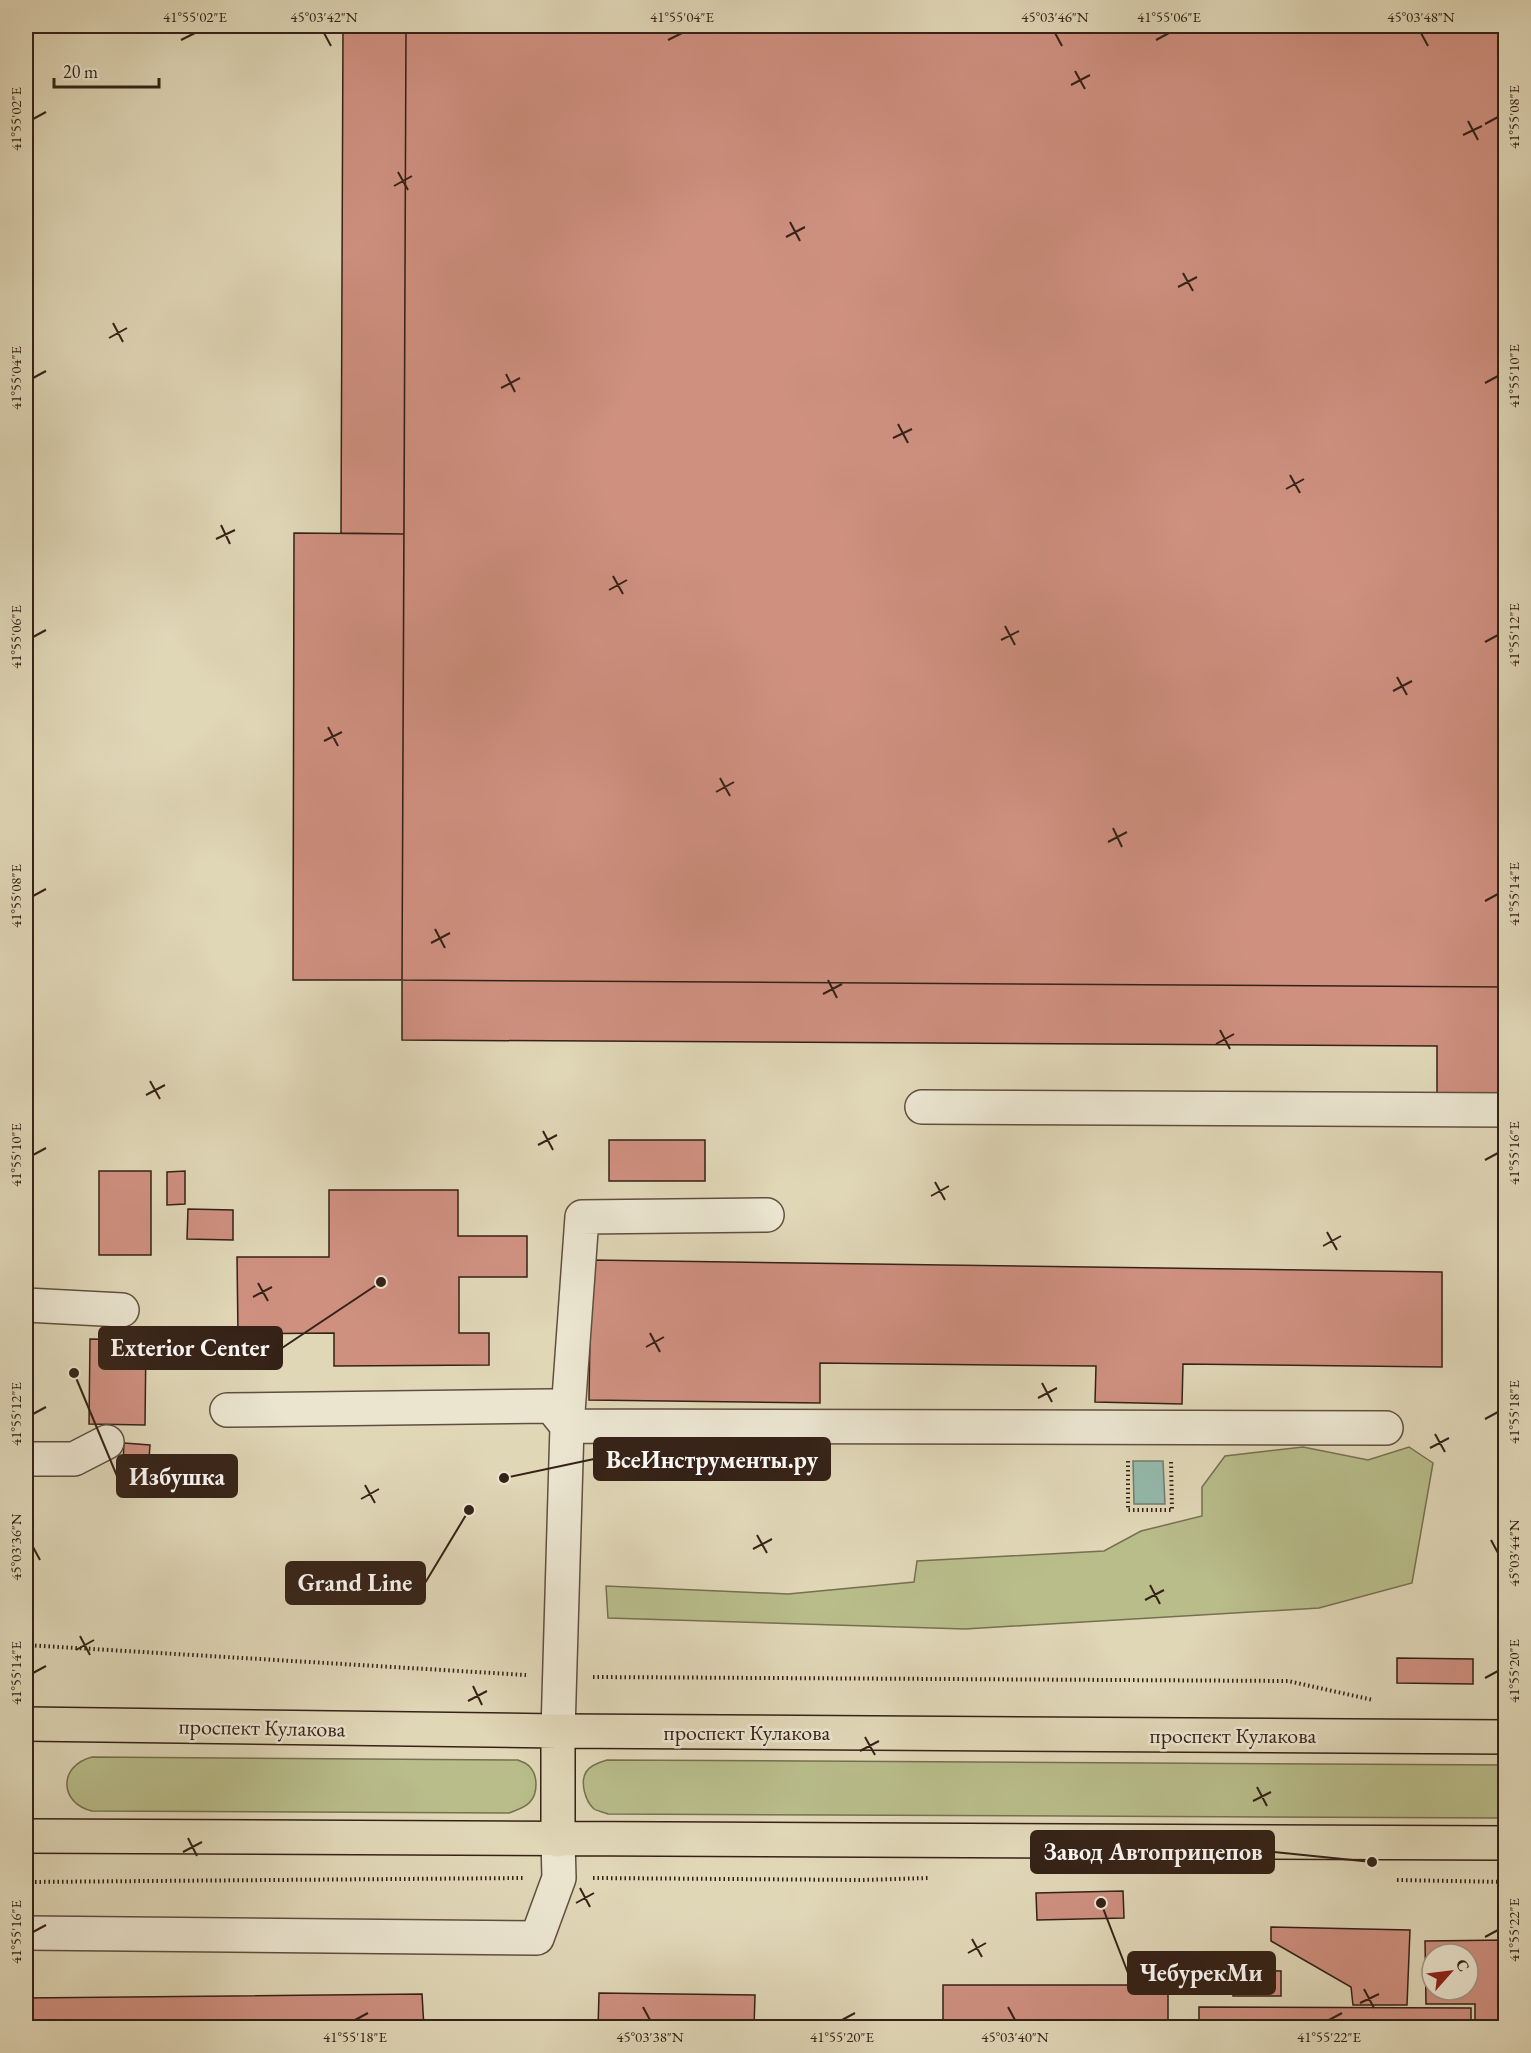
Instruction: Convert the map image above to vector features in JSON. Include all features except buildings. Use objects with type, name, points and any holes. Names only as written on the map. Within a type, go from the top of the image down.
[{"type":"main road","name":"проспект Кулакова","points":[[26,1724],[558,1731],[1506,1737]]},
{"type":"main road","points":[[558,1731],[558,1840]]},
{"type":"main road","points":[[26,1836],[1506,1843]]},
{"type":"lane","points":[[922,1107],[1506,1110]]},
{"type":"lane","points":[[558,1731],[567,1426],[582,1217],[767,1215]]},
{"type":"lane","points":[[26,1305],[122,1310]]},
{"type":"lane","points":[[227,1410],[551,1406],[567,1426],[1150,1440],[1386,1428]]},
{"type":"lane","points":[[26,1459],[74,1459],[107,1442]]},
{"type":"lane","points":[[26,1933],[537,1938],[559,1878],[558,1840]]},
{"type":"path","points":[[1150,1440],[1171,1452],[1172,1510],[1128,1510],[1128,1452],[1150,1440]]},
{"type":"path","points":[[26,1645],[34,1645]]},
{"type":"path","points":[[1105,1678],[1288,1681],[1376,1700]]},
{"type":"path","points":[[26,1882],[559,1878],[862,1880],[933,1877]]},
{"type":"path","points":[[1387,1880],[1506,1882]]},
{"type":"green space","points":[[1303,1447],[1368,1460],[1409,1447],[1433,1463],[1412,1583],[1319,1608],[965,1629],[608,1618],[606,1586],[788,1594],[914,1582],[917,1561],[1104,1551],[1141,1531],[1202,1516],[1202,1487],[1225,1456]]},
{"type":"green space","points":[[92,1757],[518,1760],[533,1771],[536,1784],[530,1802],[509,1813],[92,1811],[81,1807],[73,1800],[67,1784],[68,1776],[73,1768]]},
{"type":"green space","points":[[607,1760],[1505,1765],[1505,1818],[608,1814],[595,1810],[591,1806],[584,1786],[584,1776],[588,1770],[595,1764]]},
{"type":"water","points":[[1133,1461],[1163,1461],[1165,1504],[1134,1504]]},
{"type":"place","name":"Exterior Center","points":[[381,1282]]},
{"type":"place","name":"Избушка","points":[[74,1373]]},
{"type":"place","name":"ВсеИнструменты.ру","points":[[504,1478]]},
{"type":"place","name":"Grand Line","points":[[469,1510]]},
{"type":"place","name":"Завод Автоприцепов","points":[[1372,1862]]},
{"type":"place","name":"ЧебурекМи","points":[[1101,1903]]}]
